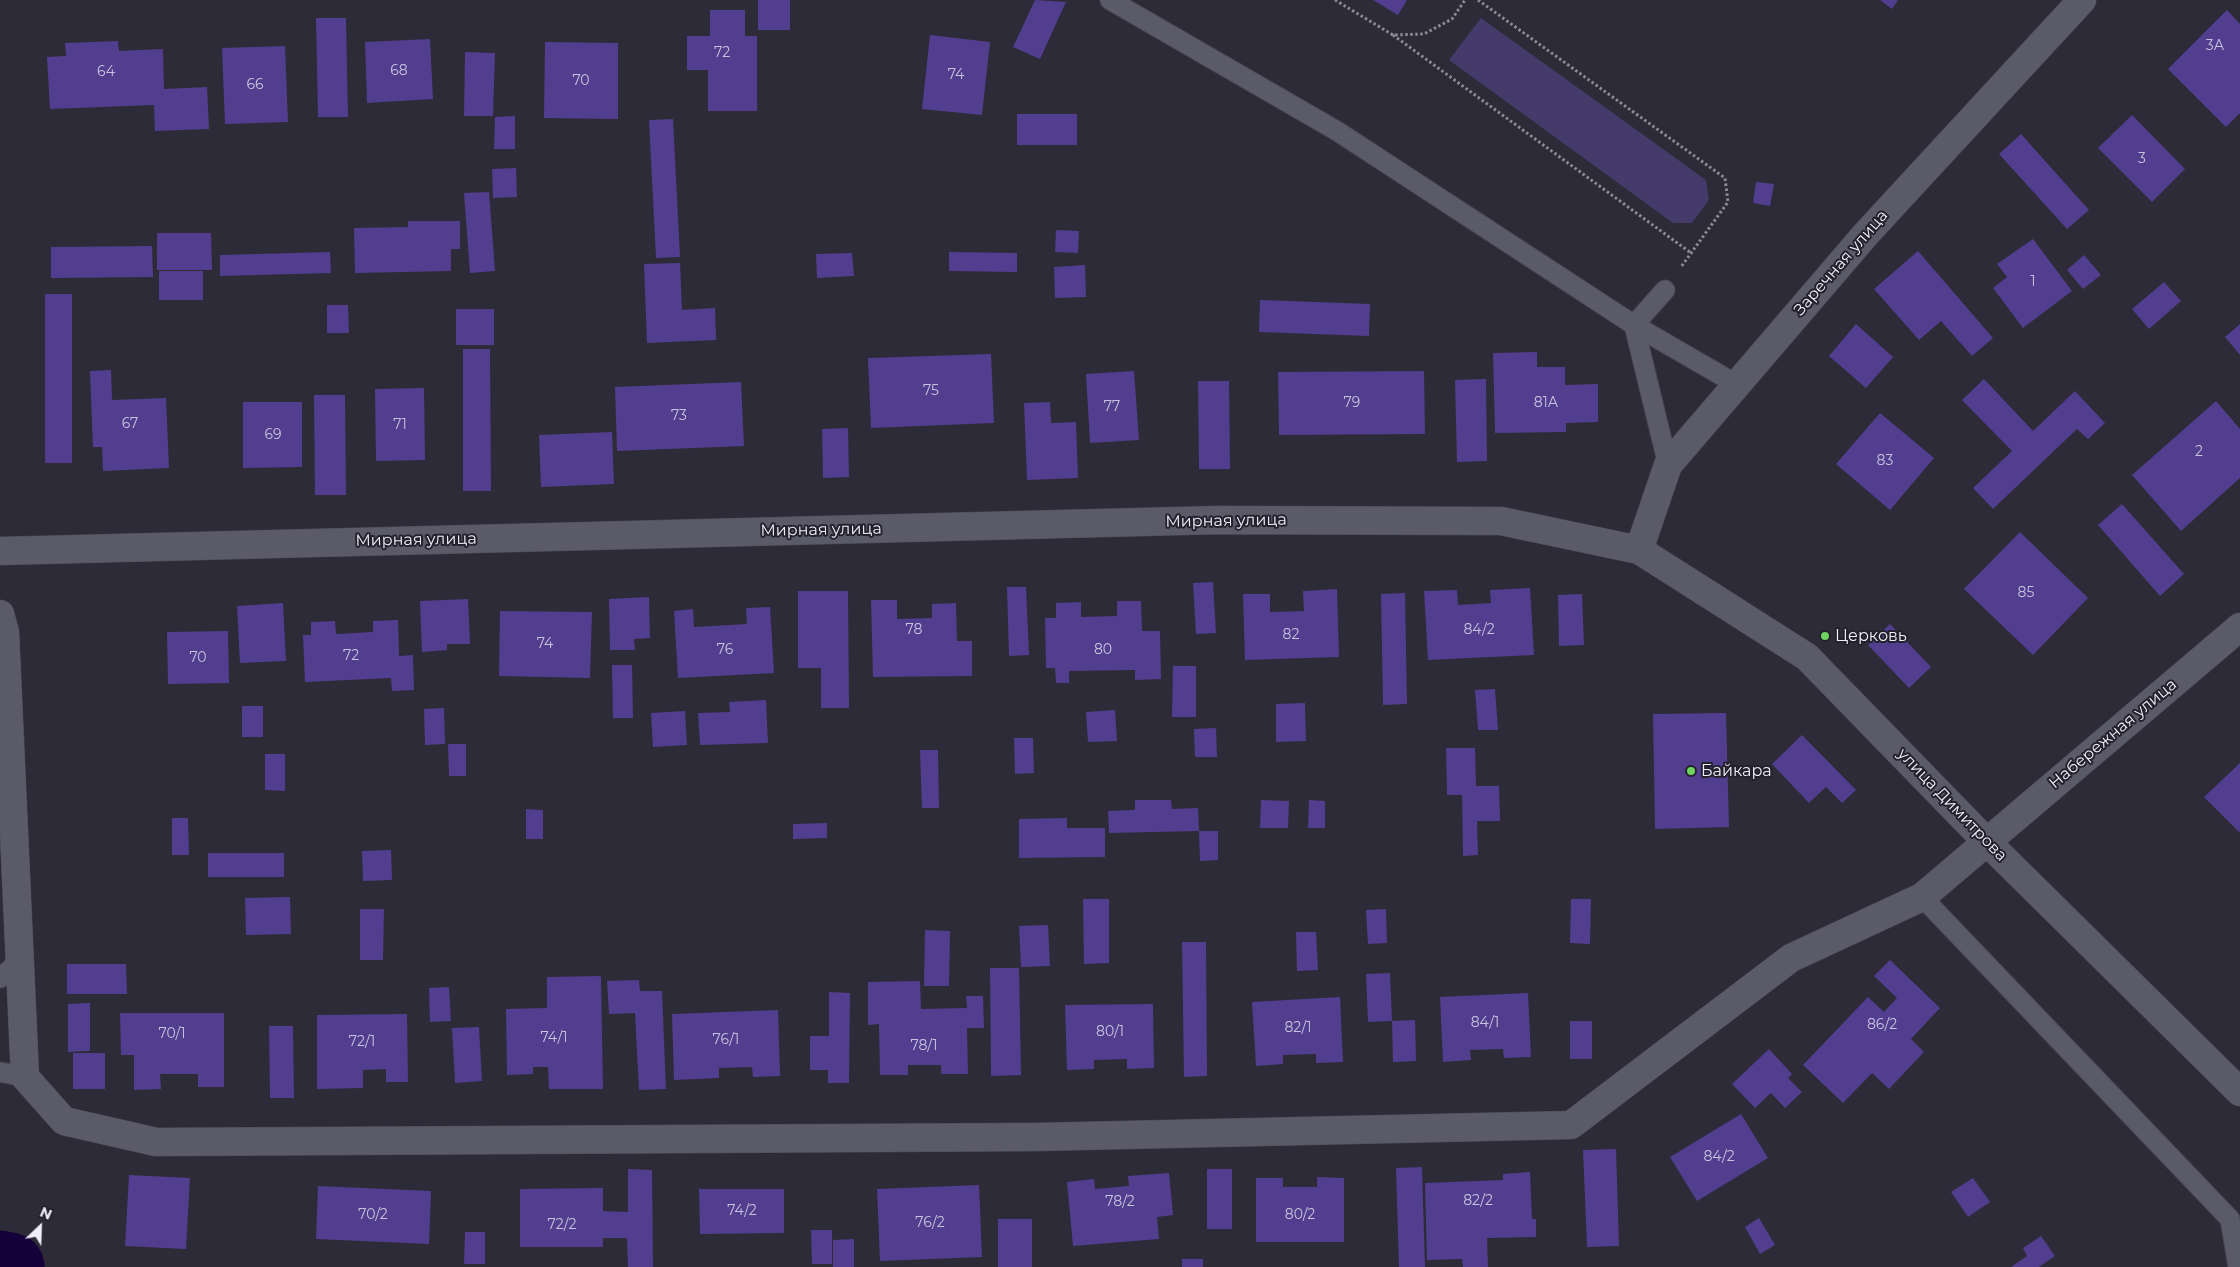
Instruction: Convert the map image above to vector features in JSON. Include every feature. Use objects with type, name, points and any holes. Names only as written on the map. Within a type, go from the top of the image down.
[{"type":"street","name":"Заречная улица","points":[[1639,550],[1668,465],[1866,234],[2082,0]]},
{"type":"street","name":"Мирная улица","points":[[0,551],[1219,520],[1501,520],[1639,550]]},
{"type":"street","name":"улица Димитрова","points":[[1639,550],[1806,656],[1986,841],[2240,1092]]},
{"type":"street","points":[[0,614],[5,632],[13,1074]]},
{"type":"street","name":"Набережная улица","points":[[13,1074],[64,1121],[156,1142],[1035,1137],[1571,1125],[1791,958],[1922,897],[2240,627]]},
{"type":"lane","points":[[1110,0],[1337,131],[1634,325],[1736,384]]},
{"type":"lane","points":[[1634,325],[1665,290]]},
{"type":"lane","points":[[1634,325],[1668,465]]},
{"type":"lane","points":[[1922,897],[2230,1219],[2238,1267]]},
{"type":"path","points":[[1335,0],[1393,34],[1691,252]]},
{"type":"path","points":[[1393,34],[1424,34],[1452,19],[1465,0]]},
{"type":"path","points":[[1478,0],[1725,178],[1728,202],[1665,290]]},
{"type":"shaded area","points":[[1481,18],[1706,180],[1709,200],[1692,223],[1673,223],[1449,60]]},
{"type":"building","points":[[758,0],[790,0],[790,30],[758,30]]},
{"type":"building","points":[[1035,0],[1066,2],[1040,59],[1013,47]]},
{"type":"building","points":[[1373,0],[1407,0],[1398,15]]},
{"type":"building","points":[[1880,0],[1898,0],[1892,9]]},
{"type":"building","points":[[710,10],[745,10],[745,36],[757,36],[757,111],[708,111],[708,70],[687,70],[687,36],[710,36]]},
{"type":"building","points":[[2227,10],[2240,24],[2240,113],[2226,127],[2168,69]]},
{"type":"building","points":[[316,18],[346,18],[348,117],[318,117]]},
{"type":"building","points":[[930,35],[990,42],[982,115],[922,109]]},
{"type":"building","points":[[430,39],[433,99],[367,103],[365,42]]},
{"type":"building","points":[[118,41],[119,51],[163,49],[164,89],[207,87],[209,129],[155,131],[154,105],[50,109],[47,57],[66,56],[65,43]]},
{"type":"building","points":[[545,42],[618,43],[618,119],[544,118]]},
{"type":"building","points":[[285,46],[288,122],[225,124],[222,48]]},
{"type":"building","points":[[465,52],[495,53],[493,116],[464,116]]},
{"type":"building","points":[[1017,114],[1077,114],[1077,145],[1017,145]]},
{"type":"building","points":[[2132,115],[2185,169],[2152,202],[2098,148]]},
{"type":"building","points":[[515,116],[515,149],[494,149],[495,117]]},
{"type":"building","points":[[673,119],[680,257],[656,258],[649,120]]},
{"type":"building","points":[[2021,134],[2089,210],[2067,229],[1999,154]]},
{"type":"building","points":[[516,168],[517,197],[493,198],[492,169]]},
{"type":"building","points":[[1756,182],[1774,184],[1770,206],[1753,203]]},
{"type":"building","points":[[489,192],[495,271],[470,273],[464,193]]},
{"type":"building","points":[[408,221],[460,221],[460,249],[451,249],[451,271],[355,273],[354,228],[408,227]]},
{"type":"building","points":[[1056,230],[1079,231],[1078,253],[1055,252]]},
{"type":"building","points":[[157,233],[211,233],[212,270],[157,270]]},
{"type":"building","points":[[2033,239],[2072,291],[2023,328],[1993,288],[2007,277],[1997,264]]},
{"type":"building","points":[[152,246],[153,277],[51,278],[51,247]]},
{"type":"building","points":[[1918,251],[1993,338],[1972,356],[1941,321],[1919,340],[1874,289]]},
{"type":"building","points":[[330,252],[331,273],[220,276],[220,255]]},
{"type":"building","points":[[949,252],[1017,253],[1017,272],[949,271]]},
{"type":"building","points":[[852,253],[854,276],[817,278],[816,254]]},
{"type":"building","points":[[2084,255],[2101,275],[2083,289],[2067,270]]},
{"type":"building","points":[[680,263],[682,310],[715,308],[716,340],[647,343],[644,264]]},
{"type":"building","points":[[1085,265],[1086,297],[1055,298],[1054,267]]},
{"type":"building","points":[[159,271],[203,271],[203,300],[159,300]]},
{"type":"building","points":[[2164,282],[2181,301],[2149,329],[2132,309]]},
{"type":"building","points":[[45,294],[72,294],[72,463],[45,463]]},
{"type":"building","points":[[1260,300],[1370,304],[1369,336],[1259,332]]},
{"type":"building","points":[[327,305],[348,305],[349,333],[327,333]]},
{"type":"building","points":[[456,309],[494,309],[494,345],[456,345]]},
{"type":"building","points":[[1856,324],[1893,357],[1866,388],[1829,356]]},
{"type":"building","points":[[2240,324],[2240,355],[2225,337]]},
{"type":"building","points":[[463,349],[490,349],[491,491],[463,491]]},
{"type":"building","points":[[1537,352],[1537,367],[1565,367],[1565,385],[1598,384],[1598,422],[1566,423],[1566,432],[1495,433],[1493,353]]},
{"type":"building","points":[[991,354],[994,423],[871,428],[868,358]]},
{"type":"building","points":[[111,370],[112,400],[166,398],[169,468],[103,471],[102,447],[93,447],[90,371]]},
{"type":"building","points":[[1134,371],[1139,440],[1090,443],[1086,374]]},
{"type":"building","points":[[1424,371],[1425,434],[1279,435],[1278,372]]},
{"type":"building","points":[[1486,379],[1487,461],[1457,462],[1455,380]]},
{"type":"building","points":[[1984,379],[2033,431],[2075,391],[2105,423],[2088,439],[2077,429],[1993,509],[1973,488],[2012,451],[1962,400]]},
{"type":"building","points":[[1198,381],[1229,381],[1230,469],[1199,469]]},
{"type":"building","points":[[741,382],[744,446],[617,451],[615,387]]},
{"type":"building","points":[[424,388],[425,460],[376,461],[375,389]]},
{"type":"building","points":[[314,395],[345,395],[346,495],[315,495]]},
{"type":"building","points":[[2216,401],[2240,429],[2240,478],[2181,531],[2132,475]]},
{"type":"building","points":[[243,402],[302,402],[302,467],[243,468]]},
{"type":"building","points":[[1050,402],[1051,423],[1076,422],[1078,478],[1027,480],[1024,403]]},
{"type":"building","points":[[1880,413],[1934,458],[1890,510],[1836,464]]},
{"type":"building","points":[[848,428],[849,477],[823,478],[822,429]]},
{"type":"building","points":[[612,432],[614,484],[541,487],[539,435]]},
{"type":"building","points":[[2122,504],[2184,574],[2160,596],[2098,525]]},
{"type":"building","points":[[2020,532],[2088,598],[2033,655],[1964,589]]},
{"type":"building","points":[[1213,582],[1216,633],[1196,634],[1193,583]]},
{"type":"building","points":[[1007,587],[1026,587],[1029,655],[1009,656]]},
{"type":"building","points":[[1530,588],[1534,655],[1428,660],[1424,591],[1457,590],[1458,605],[1491,603],[1490,590]]},
{"type":"building","points":[[1337,589],[1339,657],[1245,660],[1243,594],[1270,594],[1270,612],[1304,611],[1303,591]]},
{"type":"building","points":[[798,591],[848,591],[849,708],[821,708],[821,668],[798,668]]},
{"type":"building","points":[[1405,593],[1407,704],[1383,705],[1381,594]]},
{"type":"building","points":[[1582,594],[1584,645],[1559,646],[1558,595]]},
{"type":"building","points":[[649,597],[650,638],[634,639],[635,650],[610,650],[609,599]]},
{"type":"building","points":[[468,599],[470,644],[447,644],[447,650],[422,652],[420,601]]},
{"type":"building","points":[[871,600],[897,600],[897,619],[932,618],[932,604],[956,603],[957,641],[972,641],[972,676],[873,677]]},
{"type":"building","points":[[1117,601],[1141,601],[1142,631],[1160,631],[1161,679],[1135,680],[1135,670],[1069,671],[1069,683],[1056,683],[1055,668],[1046,668],[1045,618],[1056,618],[1056,603],[1081,602],[1081,617],[1117,616]]},
{"type":"building","points":[[283,603],[286,661],[240,663],[237,606]]},
{"type":"building","points":[[770,607],[774,673],[678,678],[674,611],[693,609],[694,627],[747,624],[746,608]]},
{"type":"building","points":[[500,611],[592,612],[590,678],[499,676]]},
{"type":"building","points":[[398,620],[399,656],[413,655],[414,690],[392,691],[391,678],[305,682],[303,635],[311,635],[311,622],[335,621],[336,634],[373,632],[373,621]]},
{"type":"building","points":[[1890,624],[1931,667],[1909,688],[1868,645]]},
{"type":"building","points":[[228,631],[229,683],[168,684],[167,632]]},
{"type":"building","points":[[612,665],[632,665],[633,718],[613,718]]},
{"type":"building","points":[[1173,666],[1196,666],[1196,717],[1172,717]]},
{"type":"building","points":[[1495,689],[1498,730],[1478,730],[1475,690]]},
{"type":"building","points":[[766,700],[768,743],[700,745],[698,713],[730,712],[729,702]]},
{"type":"building","points":[[1305,703],[1306,741],[1276,742],[1276,704]]},
{"type":"building","points":[[242,706],[263,706],[263,737],[242,737]]},
{"type":"building","points":[[444,708],[445,744],[425,745],[424,709]]},
{"type":"building","points":[[1115,710],[1117,741],[1088,742],[1086,712]]},
{"type":"building","points":[[685,711],[687,745],[653,747],[651,713]]},
{"type":"building","name":"Байкара","points":[[1726,713],[1729,827],[1655,829],[1653,714]]},
{"type":"building","points":[[1216,728],[1217,757],[1195,757],[1194,729]]},
{"type":"building","points":[[1802,735],[1856,790],[1842,803],[1826,787],[1809,803],[1772,764]]},
{"type":"building","points":[[1014,738],[1033,738],[1034,773],[1015,774]]},
{"type":"building","points":[[448,744],[466,744],[466,776],[449,776]]},
{"type":"building","points":[[1446,748],[1475,748],[1476,786],[1499,786],[1500,821],[1477,821],[1478,855],[1463,856],[1462,795],[1447,795]]},
{"type":"building","points":[[920,750],[938,750],[939,808],[922,808]]},
{"type":"building","points":[[265,754],[285,754],[285,791],[265,790]]},
{"type":"building","points":[[2240,763],[2240,831],[2239,832],[2204,797]]},
{"type":"building","points":[[1135,800],[1171,800],[1172,809],[1198,808],[1199,831],[1109,833],[1108,811],[1135,810]]},
{"type":"building","points":[[1261,800],[1289,801],[1288,828],[1260,828]]},
{"type":"building","points":[[1309,800],[1325,801],[1325,828],[1308,828]]},
{"type":"building","points":[[526,809],[543,810],[543,839],[526,839]]},
{"type":"building","points":[[172,818],[188,818],[189,855],[172,855]]},
{"type":"building","points":[[1067,818],[1067,828],[1105,828],[1105,857],[1019,858],[1019,819]]},
{"type":"building","points":[[827,823],[827,838],[793,839],[793,824]]},
{"type":"building","points":[[1199,831],[1218,831],[1218,860],[1200,861]]},
{"type":"building","points":[[391,850],[392,880],[363,881],[362,851]]},
{"type":"building","points":[[208,853],[284,853],[284,877],[208,877]]},
{"type":"building","points":[[290,897],[291,934],[246,935],[245,898]]},
{"type":"building","points":[[1083,899],[1109,899],[1109,963],[1084,964]]},
{"type":"building","points":[[1571,899],[1591,899],[1590,944],[1570,943]]},
{"type":"building","points":[[360,909],[384,909],[383,960],[360,960]]},
{"type":"building","points":[[1386,909],[1387,943],[1368,944],[1366,910]]},
{"type":"building","points":[[1048,925],[1050,966],[1021,967],[1019,926]]},
{"type":"building","points":[[925,930],[950,931],[949,986],[924,986]]},
{"type":"building","points":[[1296,932],[1316,932],[1318,970],[1297,971]]},
{"type":"building","points":[[1182,942],[1206,942],[1207,1076],[1184,1077]]},
{"type":"building","points":[[1890,960],[1940,1008],[1911,1039],[1924,1052],[1889,1089],[1872,1073],[1843,1103],[1803,1065],[1868,997],[1884,1012],[1897,998],[1874,976]]},
{"type":"building","points":[[67,964],[126,964],[127,994],[67,994]]},
{"type":"building","points":[[990,968],[1019,968],[1021,1075],[991,1076]]},
{"type":"building","points":[[1390,973],[1392,1021],[1368,1022],[1366,974]]},
{"type":"building","points":[[601,976],[603,1089],[549,1089],[548,1067],[533,1067],[533,1074],[507,1075],[506,1009],[547,1008],[547,977]]},
{"type":"building","points":[[639,980],[640,991],[662,991],[666,1089],[639,1090],[635,1013],[609,1014],[607,981]]},
{"type":"building","points":[[920,981],[921,1009],[967,1008],[966,996],[983,996],[984,1028],[967,1028],[968,1074],[941,1074],[941,1065],[908,1065],[908,1075],[880,1075],[879,1024],[868,1025],[868,982]]},
{"type":"building","points":[[449,987],[451,1021],[430,1022],[429,988]]},
{"type":"building","points":[[829,992],[850,993],[849,1083],[828,1083],[828,1070],[810,1070],[810,1036],[829,1036]]},
{"type":"building","points":[[1528,993],[1531,1057],[1504,1058],[1503,1049],[1470,1050],[1471,1060],[1443,1062],[1440,997]]},
{"type":"building","points":[[1340,997],[1343,1062],[1316,1063],[1316,1054],[1283,1055],[1283,1064],[1256,1066],[1252,1002]]},
{"type":"building","points":[[90,1003],[90,1051],[68,1052],[68,1004]]},
{"type":"building","points":[[1153,1004],[1154,1068],[1127,1069],[1127,1059],[1094,1060],[1094,1069],[1067,1070],[1065,1005]]},
{"type":"building","points":[[778,1010],[780,1076],[753,1077],[752,1067],[719,1068],[719,1078],[674,1080],[672,1014]]},
{"type":"building","points":[[120,1013],[224,1013],[224,1087],[198,1087],[198,1074],[160,1074],[161,1089],[134,1090],[134,1055],[121,1055]]},
{"type":"building","points":[[407,1014],[408,1082],[386,1082],[386,1069],[363,1070],[363,1088],[317,1089],[317,1015]]},
{"type":"building","points":[[1415,1020],[1416,1061],[1393,1062],[1392,1021]]},
{"type":"building","points":[[1570,1021],[1592,1021],[1592,1059],[1570,1059]]},
{"type":"building","points":[[269,1026],[293,1026],[294,1098],[270,1098]]},
{"type":"building","points":[[479,1027],[482,1081],[455,1083],[452,1028]]},
{"type":"building","points":[[1769,1049],[1792,1074],[1788,1078],[1802,1092],[1785,1108],[1771,1093],[1755,1108],[1732,1084]]},
{"type":"building","points":[[73,1053],[105,1053],[105,1089],[73,1089]]},
{"type":"building","points":[[1741,1114],[1768,1158],[1697,1201],[1670,1157]]},
{"type":"building","points":[[1616,1149],[1619,1246],[1587,1247],[1583,1150]]},
{"type":"building","points":[[1422,1167],[1425,1267],[1399,1267],[1396,1168]]},
{"type":"building","points":[[628,1169],[652,1170],[653,1267],[628,1267],[627,1238],[603,1238],[603,1247],[520,1247],[520,1189],[603,1188],[603,1211],[628,1212]]},
{"type":"building","points":[[1207,1169],[1232,1169],[1232,1229],[1207,1229]]},
{"type":"building","points":[[1530,1172],[1532,1219],[1536,1219],[1536,1237],[1487,1238],[1488,1267],[1463,1267],[1462,1259],[1427,1260],[1425,1183],[1503,1180],[1503,1174]]},
{"type":"building","points":[[1169,1173],[1173,1215],[1157,1217],[1159,1239],[1073,1246],[1067,1182],[1094,1179],[1095,1189],[1129,1186],[1128,1176]]},
{"type":"building","points":[[129,1175],[190,1178],[186,1249],[125,1246]]},
{"type":"building","points":[[1317,1177],[1344,1178],[1344,1242],[1256,1242],[1256,1178],[1283,1178],[1283,1187],[1317,1187]]},
{"type":"building","points":[[1973,1178],[1990,1202],[1968,1217],[1951,1192]]},
{"type":"building","points":[[979,1185],[982,1257],[880,1261],[877,1189]]},
{"type":"building","points":[[318,1186],[431,1191],[429,1244],[316,1239]]},
{"type":"building","points":[[699,1189],[784,1189],[784,1233],[700,1234]]},
{"type":"building","points":[[1759,1218],[1775,1245],[1760,1254],[1745,1227]]},
{"type":"building","points":[[998,1219],[1032,1219],[1032,1267],[998,1267]]},
{"type":"building","points":[[811,1230],[832,1230],[832,1264],[812,1264]]},
{"type":"building","points":[[465,1232],[485,1232],[485,1264],[464,1264]]},
{"type":"building","points":[[2041,1236],[2055,1256],[2039,1267],[2011,1267],[2027,1256],[2023,1248]]},
{"type":"building","points":[[854,1239],[854,1267],[833,1267],[833,1240]]},
{"type":"building","points":[[1182,1259],[1203,1259],[1203,1267],[1182,1267]]},
{"type":"waterway","points":[[0,1265],[10,1267]]},
{"type":"place","name":"Церковь","points":[[1825,636]]},
{"type":"place","name":"Байкара","points":[[1691,771]]}]
